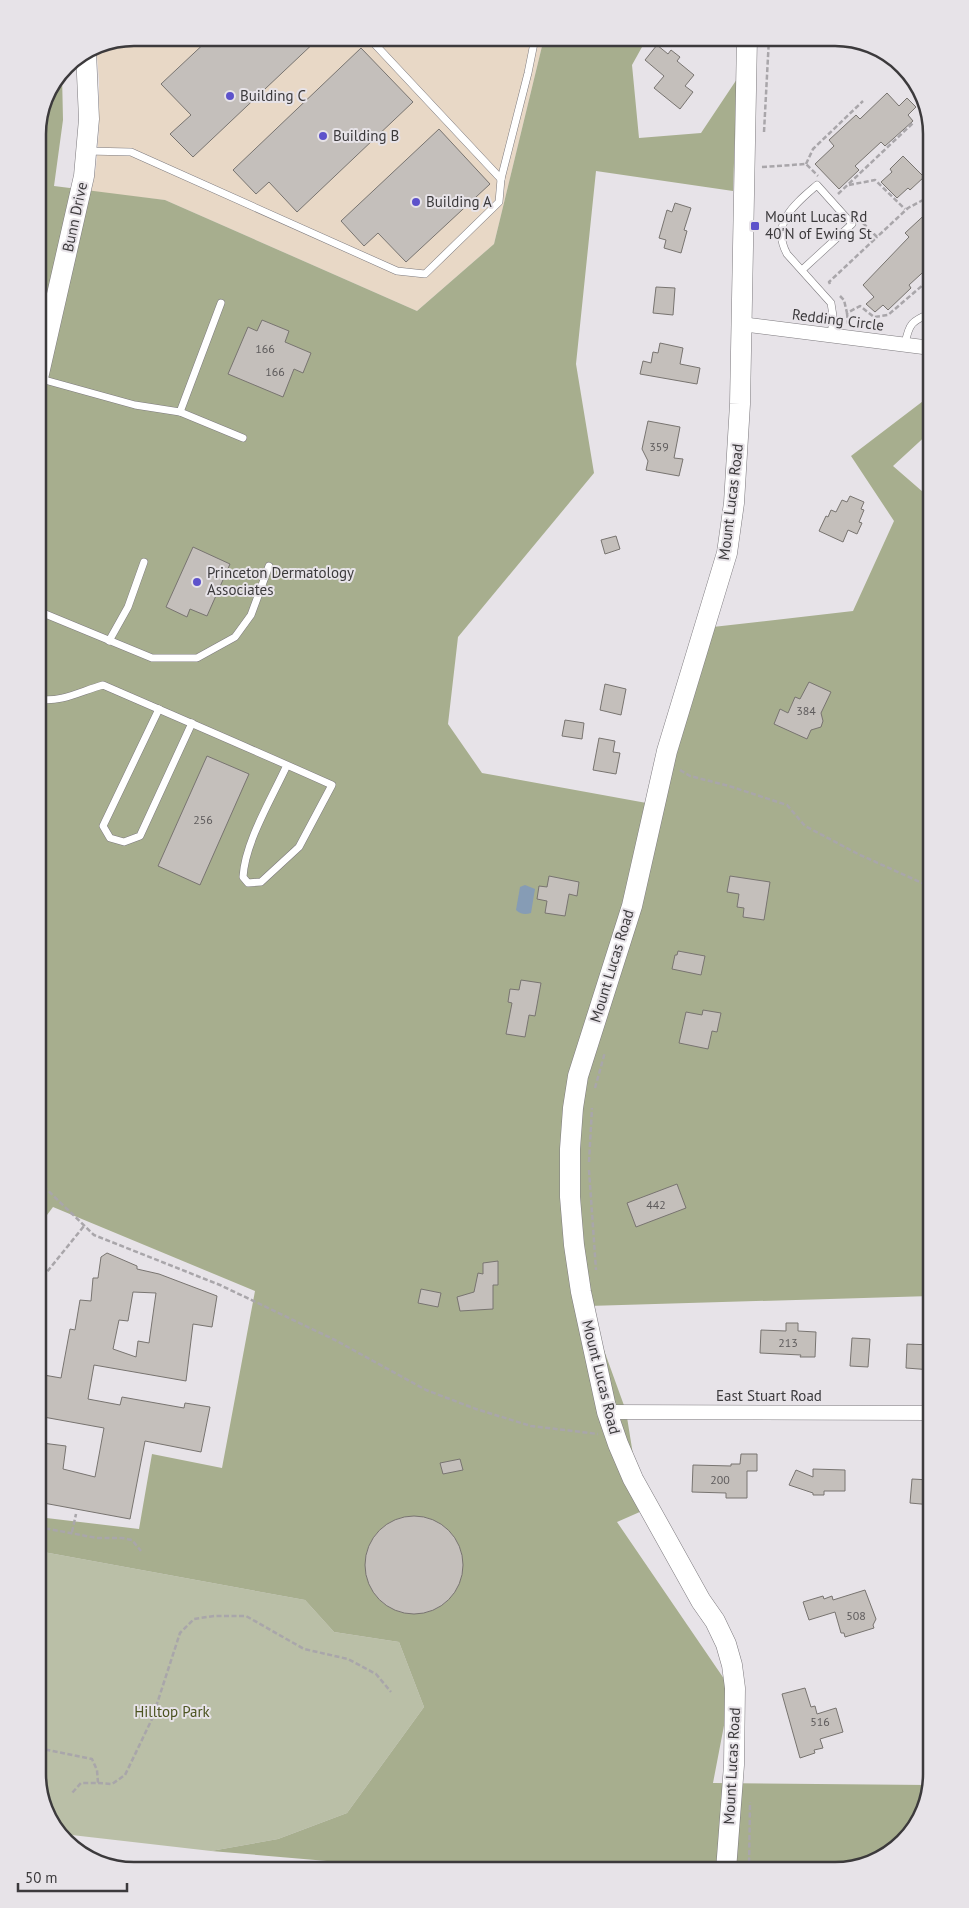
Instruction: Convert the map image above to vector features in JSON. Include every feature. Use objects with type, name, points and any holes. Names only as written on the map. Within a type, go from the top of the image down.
[{"type":"street","name":"Mount Lucas Road","points":[[727,1862],[734,1765],[735,1688],[732,1665],[726,1644],[715,1621],[701,1602],[633,1479],[607,1412],[581,1292],[574,1245],[570,1168],[572,1108],[578,1076],[632,906],[667,751],[727,553],[734,503],[738,442],[746,46]]},
{"type":"street","name":"Bunn Drive","points":[[46,343],[77,209],[87,151],[89,97],[87,60]]},
{"type":"street","name":"Redding Circle","points":[[741,324],[923,347]]},
{"type":"street","name":"East Stuart Road","points":[[607,1412],[923,1413]]},
{"type":"lane","points":[[376,46],[501,179]]},
{"type":"lane","points":[[87,151],[131,152],[398,271],[425,274],[499,202],[501,179],[528,73],[533,46]]},
{"type":"lane","points":[[802,270],[852,224],[817,185],[792,206],[781,234],[782,245],[787,254],[831,303],[833,316],[831,336]]},
{"type":"lane","points":[[180,412],[221,303]]},
{"type":"lane","points":[[905,344],[911,323],[923,317]]},
{"type":"lane","points":[[46,380],[135,405],[180,412],[243,438]]},
{"type":"lane","points":[[109,640],[128,607],[144,562]]},
{"type":"lane","points":[[46,614],[152,658],[197,658],[235,637],[251,614],[269,566]]},
{"type":"lane","points":[[46,701],[64,699],[103,685],[192,723],[287,765],[332,785],[299,847],[261,882],[248,883],[243,877],[244,866],[252,839],[287,765]]},
{"type":"lane","points":[[159,709],[103,826],[110,838],[124,842],[140,836],[192,723]]},
{"type":"path","points":[[764,137],[769,46]]},
{"type":"path","points":[[806,164],[813,149],[863,101]]},
{"type":"path","points":[[831,189],[837,196],[913,123]]},
{"type":"path","points":[[762,172],[762,167],[806,164],[819,176]]},
{"type":"path","points":[[848,185],[875,180],[906,210]]},
{"type":"path","points":[[834,288],[829,282],[906,210],[923,200]]},
{"type":"path","points":[[857,216],[877,237]]},
{"type":"path","points":[[847,313],[860,306],[874,318],[888,315],[923,286]]},
{"type":"path","points":[[839,294],[844,300],[848,325]]},
{"type":"path","points":[[676,777],[678,768],[690,776],[729,786],[787,805],[805,826],[858,854],[923,883]]},
{"type":"path","points":[[593,1094],[607,1044]]},
{"type":"path","points":[[592,1103],[588,1167],[597,1273]]},
{"type":"path","points":[[46,1189],[94,1235],[220,1285],[317,1331],[426,1390],[476,1409],[531,1426],[595,1435],[602,1433]]},
{"type":"path","points":[[46,1273],[84,1226]]},
{"type":"path","points":[[72,1532],[76,1514]]},
{"type":"path","points":[[46,1529],[72,1532],[97,1538],[132,1540],[141,1551]]},
{"type":"path","points":[[72,1793],[81,1783],[112,1784],[125,1775],[152,1719],[180,1633],[194,1619],[214,1616],[246,1616],[304,1649],[348,1659],[376,1674],[391,1692]]},
{"type":"path","points":[[46,1750],[92,1759],[97,1770],[98,1784]]},
{"type":"path","points":[[749,1862],[750,1794]]},
{"type":"shaded area","points":[[128,46],[542,46],[494,244],[417,311],[165,200],[91,192],[96,167],[99,130],[99,79],[97,54]]},
{"type":"green space","points":[[542,46],[643,46],[632,65],[639,138],[701,133],[737,79],[733,191],[596,171],[576,364],[594,473],[458,637],[448,724],[482,773],[652,804],[704,628],[853,611],[894,521],[851,456],[923,401],[923,438],[893,466],[923,492],[923,1296],[588,1306],[626,1411],[642,1511],[617,1522],[731,1689],[713,1783],[922,1785],[914,1813],[901,1832],[879,1850],[858,1859],[841,1862],[339,1862],[211,1851],[278,1839],[347,1813],[424,1707],[399,1642],[334,1632],[305,1600],[46,1552],[46,1518],[139,1529],[152,1454],[222,1468],[255,1291],[53,1207],[46,1216],[46,128],[49,111],[62,83],[63,120],[54,186],[165,200],[417,311],[494,244]]},
{"type":"green space","name":"Hilltop Park","points":[[46,1552],[305,1600],[334,1632],[399,1642],[424,1707],[347,1813],[278,1839],[211,1851],[71,1835],[58,1818],[49,1797],[46,1780]]},
{"type":"water","points":[[525,885],[535,889],[531,913],[527,914],[516,910],[520,887]]},
{"type":"building","name":"Building C","points":[[201,46],[311,46],[193,157],[170,134],[191,115],[161,84]]},
{"type":"building","points":[[658,46],[668,54],[671,50],[680,57],[677,61],[694,75],[685,86],[693,92],[680,109],[654,88],[664,76],[645,60]]},
{"type":"building","name":"Building B","points":[[361,48],[413,102],[297,212],[269,182],[256,194],[233,170]]},
{"type":"building","points":[[887,93],[899,106],[907,98],[916,107],[908,115],[913,121],[885,146],[881,142],[855,166],[859,170],[839,189],[815,164],[834,146],[829,140],[856,115],[860,119]]},
{"type":"building","name":"Building A","points":[[439,129],[490,184],[406,262],[378,233],[364,246],[341,221]]},
{"type":"building","points":[[903,156],[923,178],[910,190],[908,188],[897,198],[881,182],[892,172],[890,169]]},
{"type":"building","points":[[675,203],[691,208],[684,230],[687,231],[681,253],[664,248],[666,240],[659,238],[667,210],[672,212]]},
{"type":"building","points":[[923,216],[923,272],[909,285],[911,288],[888,310],[883,305],[875,312],[866,304],[874,297],[863,285],[909,237],[905,233]]},
{"type":"building","points":[[656,287],[675,288],[673,315],[653,313]]},
{"type":"building","points":[[262,320],[289,331],[285,342],[311,353],[303,373],[294,369],[283,397],[228,374],[248,327],[257,331]]},
{"type":"building","points":[[660,343],[683,348],[680,364],[700,368],[697,384],[640,374],[643,361],[651,363],[653,352],[658,353]]},
{"type":"building","points":[[648,421],[680,427],[674,458],[683,459],[679,476],[646,470],[648,461],[642,449]]},
{"type":"building","points":[[850,496],[864,502],[861,509],[864,510],[859,522],[862,523],[857,534],[848,530],[843,542],[819,531],[831,510],[836,512],[842,500],[847,502]]},
{"type":"building","points":[[616,536],[620,549],[605,554],[601,540]]},
{"type":"building","name":"Princeton Dermatology Associates","points":[[193,547],[230,564],[207,616],[190,609],[187,617],[166,607]]},
{"type":"building","points":[[809,682],[831,692],[821,713],[823,721],[821,727],[811,730],[807,739],[774,724],[780,709],[788,713],[795,697],[800,699]]},
{"type":"building","points":[[605,684],[626,689],[621,715],[600,710]]},
{"type":"building","points":[[565,720],[584,723],[582,739],[562,736]]},
{"type":"building","points":[[599,738],[615,741],[613,752],[620,753],[616,774],[593,770]]},
{"type":"building","points":[[207,756],[249,774],[200,885],[158,866]]},
{"type":"building","points":[[549,876],[579,882],[577,896],[569,894],[565,916],[545,913],[547,901],[537,899],[539,886],[547,887]]},
{"type":"building","points":[[730,876],[770,882],[764,920],[743,917],[744,908],[737,907],[739,894],[727,892]]},
{"type":"building","points":[[678,951],[705,956],[701,975],[672,969],[675,955],[677,955]]},
{"type":"building","points":[[521,980],[541,983],[535,1016],[529,1015],[525,1037],[506,1034],[512,1003],[508,1002],[510,989],[519,990]]},
{"type":"building","points":[[703,1010],[721,1013],[717,1032],[712,1031],[708,1049],[679,1043],[686,1012],[702,1015]]},
{"type":"building","points":[[677,1184],[686,1208],[636,1227],[627,1203]]},
{"type":"building","points":[[107,1253],[137,1266],[137,1269],[159,1274],[217,1296],[212,1327],[193,1324],[186,1381],[94,1365],[88,1399],[120,1405],[122,1397],[184,1408],[185,1403],[210,1407],[201,1452],[145,1441],[130,1519],[46,1503],[46,1444],[66,1446],[63,1469],[95,1477],[104,1428],[46,1417],[46,1375],[61,1378],[70,1329],[75,1330],[80,1300],[91,1301],[93,1278],[98,1278],[101,1257]],"holes":[[[133,1292],[156,1293],[149,1343],[138,1341],[136,1357],[113,1349],[119,1320],[128,1321]]]},
{"type":"building","points":[[498,1261],[498,1285],[493,1285],[493,1309],[460,1311],[457,1297],[474,1292],[478,1273],[483,1274],[483,1263]]},
{"type":"building","points":[[421,1289],[441,1293],[438,1307],[418,1303]]},
{"type":"building","points":[[786,1323],[798,1323],[798,1331],[816,1332],[815,1357],[760,1353],[761,1330],[786,1331]]},
{"type":"building","points":[[852,1338],[870,1339],[868,1367],[850,1366]]},
{"type":"building","points":[[907,1344],[923,1345],[923,1369],[906,1368]]},
{"type":"building","points":[[741,1454],[757,1454],[757,1471],[747,1471],[747,1498],[726,1498],[726,1493],[692,1492],[693,1465],[731,1466],[731,1464],[740,1464]]},
{"type":"building","points":[[460,1459],[463,1470],[443,1474],[440,1463]]},
{"type":"building","points":[[813,1469],[845,1470],[845,1491],[824,1491],[824,1495],[813,1495],[813,1493],[789,1485],[796,1470],[813,1477]]},
{"type":"building","points":[[912,1479],[923,1480],[923,1504],[910,1503]]},
{"type":"building","points":[[414,1516],[424,1517],[441,1524],[455,1538],[462,1555],[462,1575],[455,1592],[441,1606],[424,1613],[414,1614],[404,1613],[387,1606],[373,1592],[366,1575],[365,1565],[366,1555],[373,1538],[387,1524],[404,1517]]},
{"type":"building","points":[[865,1590],[876,1619],[873,1625],[874,1628],[845,1637],[844,1633],[841,1633],[835,1612],[809,1620],[803,1602],[823,1596],[824,1599],[832,1596],[833,1600]]},
{"type":"building","points":[[805,1688],[811,1707],[815,1706],[817,1714],[836,1708],[843,1732],[820,1739],[823,1748],[814,1750],[815,1753],[800,1758],[782,1694]]},
{"type":"place","name":"Building C","points":[[230,96]]},
{"type":"place","name":"Building B","points":[[323,136]]},
{"type":"place","name":"Building A","points":[[416,202]]},
{"type":"place","name":"Mount Lucas Rd 40'N of Ewing St","points":[[755,226]]},
{"type":"place","name":"Princeton Dermatology Associates","points":[[197,582]]}]
